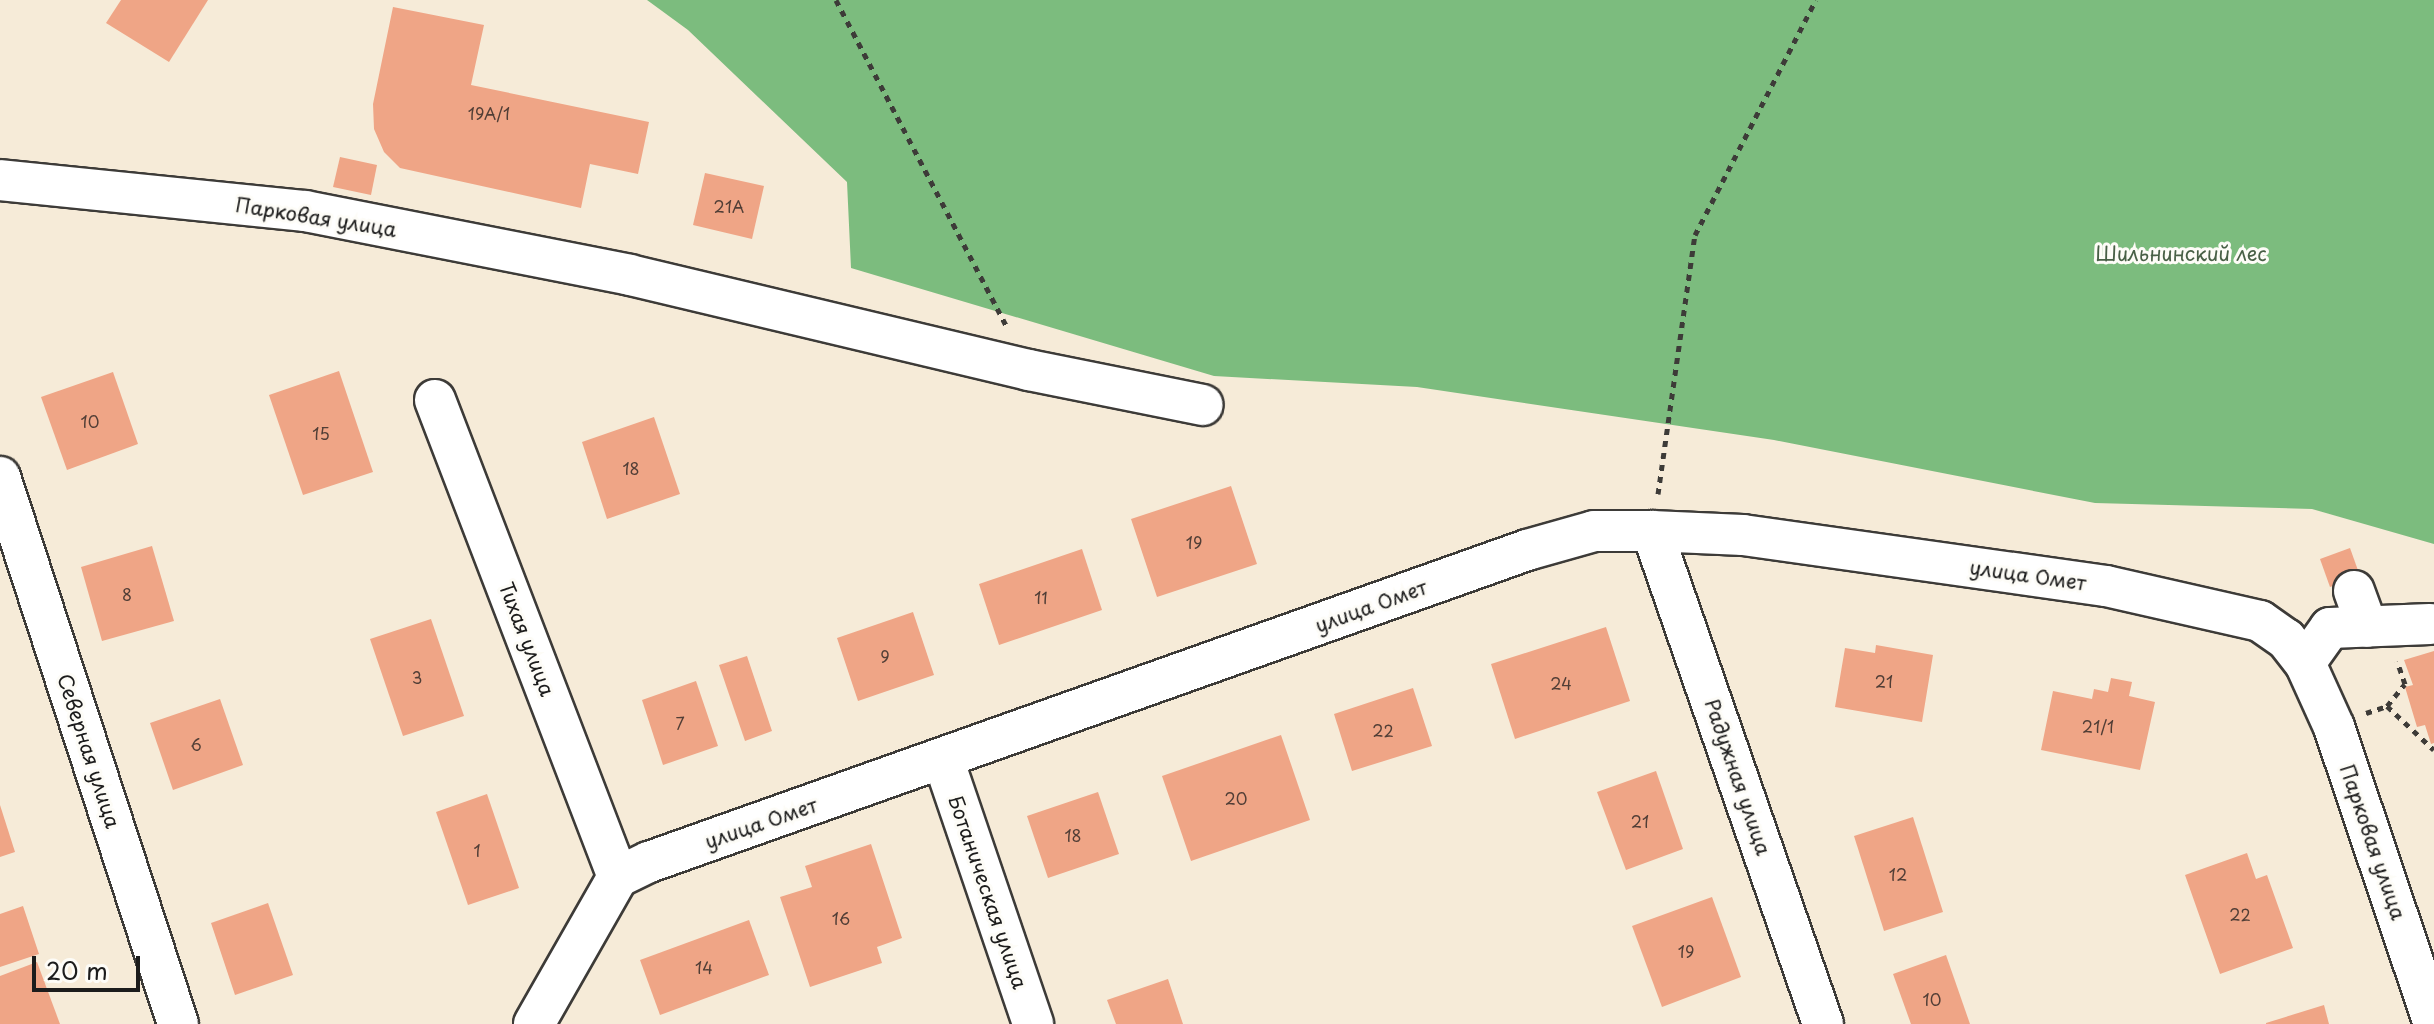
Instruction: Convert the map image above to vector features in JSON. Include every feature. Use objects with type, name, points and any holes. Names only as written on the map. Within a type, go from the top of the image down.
[{"type":"street","name":"Парковая улица","points":[[0,180],[305,211],[630,275],[1029,370],[1203,405]]},
{"type":"street","name":"Тихая улица","points":[[435,400],[618,877]]},
{"type":"street","name":"Северная улица","points":[[0,477],[178,1024]]},
{"type":"street","name":"улица Омет","points":[[618,877],[1527,550],[1594,531],[1743,535],[2106,586],[2260,621],[2286,639],[2305,663]]},
{"type":"street","name":"Радужная улица","points":[[1652,531],[1823,1024]]},
{"type":"street","points":[[2305,663],[2330,628],[2369,615],[2430,624]]},
{"type":"street","name":"Парковая улица","points":[[2305,663],[2334,727],[2434,1024]]},
{"type":"street","name":"Ботаническая улица","points":[[943,759],[1033,1024]]},
{"type":"street","points":[[534,1024],[618,877]]},
{"type":"path","points":[[836,0],[1029,370]]},
{"type":"path","points":[[1652,531],[1695,235],[1816,0]]},
{"type":"path","points":[[2361,715],[2387,706],[2405,684],[2369,615]]},
{"type":"path","points":[[2387,706],[2434,750]]},
{"type":"green space","name":"Шильнинский лес","points":[[647,0],[2434,0],[2434,544],[2312,509],[2095,503],[1774,440],[1417,387],[1214,376],[851,268],[847,182],[688,30]]},
{"type":"building","points":[[121,0],[208,0],[169,62],[106,23]]},
{"type":"building","points":[[393,7],[484,25],[471,85],[649,122],[638,174],[590,164],[581,208],[400,168],[384,152],[374,129],[373,104]]},
{"type":"building","points":[[340,157],[377,165],[371,195],[333,187]]},
{"type":"building","points":[[705,173],[764,186],[752,239],[693,225]]},
{"type":"building","points":[[339,371],[373,472],[303,495],[269,395]]},
{"type":"building","points":[[113,372],[138,444],[67,470],[41,397]]},
{"type":"building","points":[[654,417],[680,494],[607,519],[582,442]]},
{"type":"building","points":[[1231,486],[1257,564],[1157,597],[1131,519]]},
{"type":"building","points":[[152,546],[174,621],[102,641],[81,567]]},
{"type":"building","points":[[2350,548],[2360,576],[2330,587],[2320,559]]},
{"type":"building","points":[[1082,549],[1102,610],[999,645],[979,584]]},
{"type":"building","points":[[913,612],[934,675],[858,701],[837,638]]},
{"type":"building","points":[[431,619],[464,716],[403,736],[370,639]]},
{"type":"building","points":[[1606,627],[1630,701],[1515,739],[1491,664]]},
{"type":"building","points":[[1876,645],[1933,655],[1922,722],[1835,707],[1845,648],[1875,653]]},
{"type":"building","points":[[2434,651],[2434,743],[2431,744],[2425,725],[2417,727],[2405,687],[2413,685],[2404,660]]},
{"type":"building","points":[[747,656],[772,731],[745,741],[719,665]]},
{"type":"building","points":[[2111,678],[2132,682],[2129,696],[2155,702],[2140,770],[2041,750],[2053,691],[2092,699],[2094,689],[2108,692]]},
{"type":"building","points":[[696,681],[718,746],[663,765],[642,700]]},
{"type":"building","points":[[1413,688],[1432,746],[1352,771],[1334,714]]},
{"type":"building","points":[[220,699],[243,765],[173,790],[150,723]]},
{"type":"building","points":[[1281,735],[1310,820],[1191,861],[1162,776]]},
{"type":"building","points":[[1656,771],[1683,849],[1626,870],[1597,792]]},
{"type":"building","points":[[1098,792],[1119,854],[1048,878],[1027,816]]},
{"type":"building","points":[[487,794],[519,888],[468,905],[436,812]]},
{"type":"building","points":[[0,805],[15,852],[0,857]]},
{"type":"building","points":[[1913,817],[1943,912],[1884,931],[1854,836]]},
{"type":"building","points":[[871,844],[902,938],[877,947],[882,963],[810,987],[780,897],[812,887],[805,866]]},
{"type":"building","points":[[2247,853],[2256,879],[2267,875],[2293,948],[2220,974],[2185,875]]},
{"type":"building","points":[[1712,897],[1741,977],[1662,1007],[1632,926]]},
{"type":"building","points":[[268,903],[293,975],[235,995],[211,923]]},
{"type":"building","points":[[23,906],[39,954],[0,967],[0,914]]},
{"type":"building","points":[[749,920],[769,975],[660,1015],[640,960]]},
{"type":"building","points":[[1946,955],[1970,1024],[1911,1024],[1893,974]]},
{"type":"building","points":[[37,962],[60,1024],[0,1024],[0,976]]},
{"type":"building","points":[[1168,979],[1183,1024],[1116,1024],[1107,1000]]},
{"type":"building","points":[[2324,1005],[2329,1024],[2266,1024],[2266,1023]]}]
